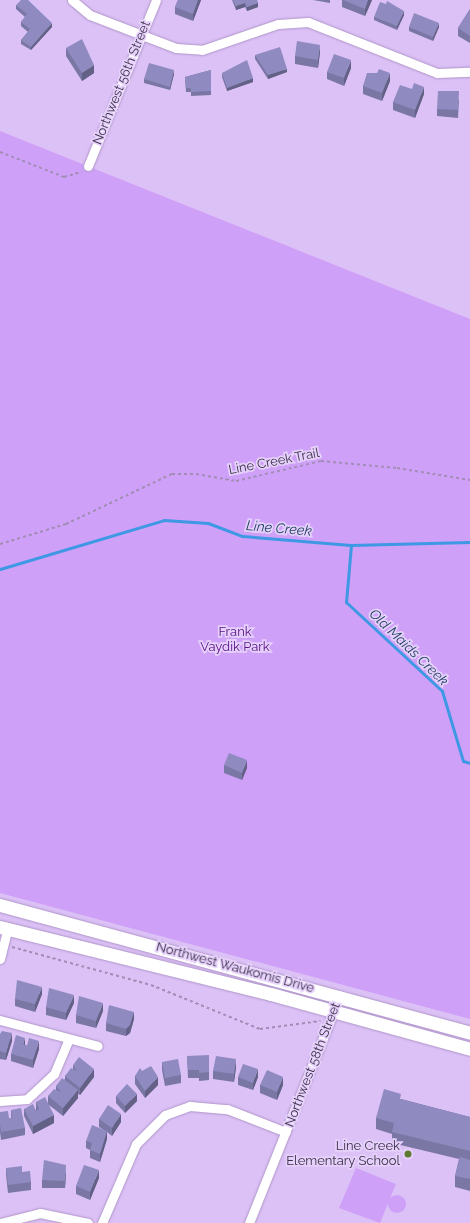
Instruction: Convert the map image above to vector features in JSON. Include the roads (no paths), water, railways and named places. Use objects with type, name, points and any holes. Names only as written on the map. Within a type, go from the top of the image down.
[{"type":"main road","name":"Northwest Waukomis Drive","points":[[0,905],[340,996],[470,1033]]},
{"type":"main road","name":"Northwest Waukomis Drive","points":[[4,929],[332,1017],[470,1049]]},
{"type":"street","points":[[72,0],[90,15],[176,48],[202,50],[278,24],[308,22],[437,73],[470,72]]},
{"type":"street","name":"Northwest 56th Street","points":[[88,166],[156,0]]},
{"type":"street","points":[[0,958],[4,929]]},
{"type":"street","name":"Northwest 58th Street","points":[[249,1223],[340,996]]},
{"type":"street","points":[[0,1020],[98,1046]]},
{"type":"street","points":[[0,1102],[27,1099],[49,1079],[69,1039]]},
{"type":"street","points":[[102,1223],[136,1144],[165,1115],[190,1106],[227,1109],[286,1132]]},
{"type":"street","points":[[0,1223],[40,1213],[88,1223]]},
{"type":"waterway","name":"Line Creek","points":[[0,569],[164,520],[208,523],[242,536],[351,545],[470,542]]},
{"type":"waterway","name":"Old Maids Creek","points":[[351,545],[346,602],[442,691],[463,761],[470,763]]},
{"type":"place","name":"Line Creek Elementary School","points":[[408,1154]]},
{"type":"park label","name":"Frank Vaydik Park","points":[[235,640]]}]
